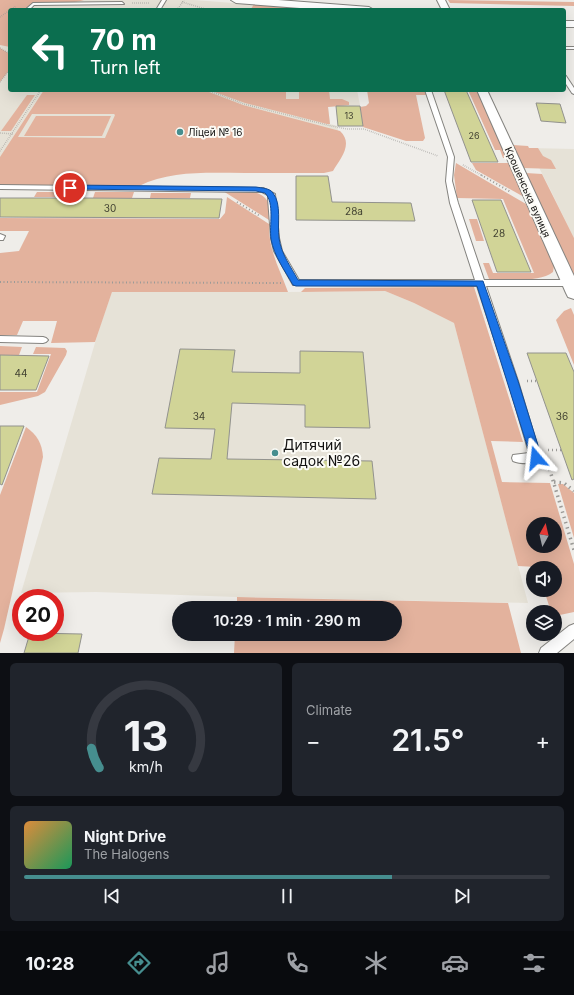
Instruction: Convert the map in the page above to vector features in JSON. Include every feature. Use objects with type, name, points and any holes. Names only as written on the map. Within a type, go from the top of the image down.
[{"type":"street","points":[[236,0],[344,8]]},
{"type":"street","name":"Крошенська вулиця","points":[[483,92],[572,288]]},
{"type":"lane","points":[[29,8],[33,4],[122,3]]},
{"type":"lane","points":[[566,80],[574,92]]},
{"type":"lane","points":[[429,92],[451,160],[449,181],[451,194],[513,381],[536,458],[516,458]]},
{"type":"lane","points":[[0,187],[263,190],[271,194],[272,198],[275,238],[278,251],[296,283],[480,283],[572,288]]},
{"type":"lane","points":[[0,340],[43,340]]},
{"type":"lane","points":[[546,653],[574,632]]},
{"type":"path","points":[[178,8],[184,0]]},
{"type":"path","points":[[122,3],[163,1]]},
{"type":"path","points":[[182,2],[202,8]]},
{"type":"path","points":[[0,82],[8,72]]},
{"type":"path","points":[[0,151],[13,134],[40,92]]},
{"type":"path","points":[[211,92],[244,104],[327,125],[347,129],[364,129],[451,160],[534,205]]},
{"type":"path","points":[[0,133],[13,134]]},
{"type":"path","points":[[0,282],[296,283]]},
{"type":"path","points":[[543,450],[561,450]]},
{"type":"path","points":[[554,482],[564,483],[574,490]]},
{"type":"shaded area","name":"Ліцей № 16","points":[[0,0],[194,0],[300,8],[8,8],[8,92],[357,92],[360,105],[328,107],[330,124],[338,126],[337,151],[0,157]]},
{"type":"shaded area","points":[[0,0],[84,0],[69,3],[36,5],[27,8],[8,8],[8,47],[0,45]]},
{"type":"shaded area","points":[[448,0],[574,2],[574,6],[450,3]]},
{"type":"shaded area","points":[[254,4],[303,8],[252,8]]},
{"type":"shaded area","points":[[0,48],[8,53],[8,72],[0,82]]},
{"type":"shaded area","points":[[43,92],[209,92],[243,105],[340,131],[346,141],[346,146],[342,156],[333,171],[324,173],[191,174],[164,177],[139,186],[0,185],[0,157]],"holes":[[[32,114],[115,115],[105,138],[18,137]]]},
{"type":"shaded area","points":[[215,92],[286,92],[286,99],[299,99],[299,92],[329,92],[330,99],[342,99],[349,102],[349,105],[328,107],[330,124],[327,124],[245,103]]},
{"type":"shaded area","points":[[367,92],[425,92],[426,95],[416,95],[425,138],[423,141],[406,141],[363,127],[360,107],[366,106],[369,103]]},
{"type":"shaded area","points":[[469,92],[479,92],[508,158],[503,158],[500,150],[495,150]]},
{"type":"shaded area","points":[[27,95],[35,95],[11,131],[1,131]]},
{"type":"shaded area","points":[[36,116],[111,116],[102,136],[24,136]]},
{"type":"shaded area","points":[[513,145],[538,148],[543,156],[551,160],[556,169],[523,168]]},
{"type":"shaded area","points":[[529,148],[574,149],[574,238],[550,189]]},
{"type":"shaded area","points":[[456,163],[526,204],[554,266],[553,272],[540,278],[531,279],[489,279],[483,263],[489,263],[493,273],[534,273],[503,199],[457,198],[454,175]]},
{"type":"shaded area","points":[[472,163],[510,163],[524,197],[476,170]]},
{"type":"shaded area","points":[[526,173],[542,174],[574,238],[574,275]]},
{"type":"shaded area","points":[[223,191],[248,191],[260,194],[268,202],[269,220]]},
{"type":"shaded area","points":[[37,192],[76,192],[74,197],[34,197]]},
{"type":"shaded area","points":[[95,192],[134,192],[132,198],[93,198]]},
{"type":"shaded area","points":[[151,193],[191,193],[190,198],[150,198]]},
{"type":"shaded area","points":[[227,197],[269,224],[272,251],[288,292],[112,292],[95,342],[51,343],[57,321],[23,321],[17,335],[0,335],[0,253],[19,251],[29,231],[0,231],[0,218],[220,219],[225,213]]},
{"type":"shaded area","points":[[469,219],[477,219],[484,241],[476,241]]},
{"type":"shaded area","points":[[474,287],[523,442],[491,441],[502,482],[550,483],[560,517],[526,517],[526,553],[562,553],[562,524],[574,564],[574,612],[562,615],[562,605],[549,605],[546,597],[562,597],[562,561],[526,561],[526,566],[518,566],[454,323],[414,303],[385,291],[301,292],[305,288]]},
{"type":"shaded area","name":"Дитячий садок №26","points":[[385,291],[414,303],[454,323],[528,603],[64,592],[64,589],[22,589],[100,326],[112,292]]},
{"type":"shaded area","points":[[571,308],[574,315],[574,365],[556,320],[564,311]]},
{"type":"shaded area","points":[[0,346],[22,347],[19,355],[0,355]]},
{"type":"shaded area","points":[[36,347],[65,348],[67,351],[45,392],[38,396],[0,405],[0,392],[37,392],[51,354],[33,354]]},
{"type":"shaded area","points":[[26,427],[38,440],[43,457],[0,643],[0,495]]},
{"type":"shaded area","points":[[558,484],[563,484],[574,493],[574,538]]},
{"type":"shaded area","points":[[237,597],[508,603],[521,653],[234,653],[235,641],[402,641],[402,601],[237,601]]},
{"type":"building","points":[[445,92],[467,92],[498,162],[471,162]]},
{"type":"building","points":[[536,103],[560,104],[566,123],[541,121]]},
{"type":"building","points":[[336,106],[360,106],[363,126],[338,126]]},
{"type":"building","points":[[296,176],[328,176],[332,202],[411,203],[415,221],[296,220]]},
{"type":"building","points":[[0,198],[222,199],[219,218],[0,217]]},
{"type":"building","points":[[472,200],[501,200],[531,272],[497,272]]},
{"type":"building","points":[[180,349],[235,350],[232,372],[300,373],[300,351],[363,352],[370,428],[305,427],[305,405],[232,403],[227,459],[372,461],[376,499],[152,494],[159,458],[211,459],[215,429],[165,428]]},
{"type":"building","points":[[527,353],[566,353],[574,372],[574,479],[572,480]]},
{"type":"building","points":[[0,355],[49,356],[36,390],[0,390]]},
{"type":"building","points":[[0,426],[24,426],[2,485],[0,484]]},
{"type":"building","points":[[64,634],[82,634],[78,653],[24,653],[28,641],[64,641]]},
{"type":"place","name":"Ліцей № 16","points":[[180,132]]},
{"type":"place","name":"Дитячий садок №26","points":[[275,453]]},
{"type":"route","points":[[70,188],[256,189],[268,191],[271,194],[274,204],[275,238],[278,251],[296,283],[480,283],[513,381],[536,458]]}]
